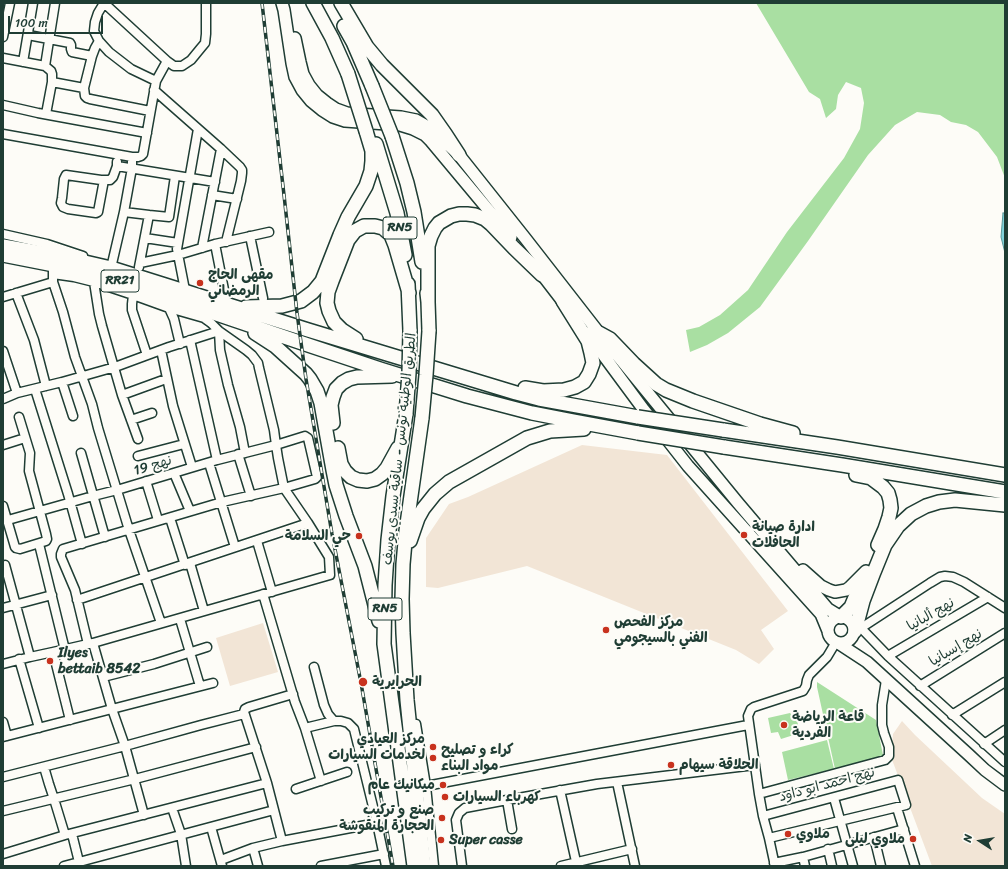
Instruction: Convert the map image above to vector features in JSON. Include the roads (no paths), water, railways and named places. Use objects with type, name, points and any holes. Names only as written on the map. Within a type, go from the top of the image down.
[{"type":"highway","name":"الطريق الوطنية تونس - ساقية سيدي يوسف","points":[[313,3],[332,38],[348,74],[369,130],[397,213],[404,247],[409,293],[409,366],[403,440],[393,496],[388,540],[385,585],[384,644],[419,863]]},
{"type":"highway","name":"الطريق الوطنية تونس - ساقية سيدي يوسف","points":[[332,3],[353,42],[392,136],[407,183],[414,212],[428,302],[429,331],[426,375],[422,418],[408,515],[403,564],[402,616],[419,863]]},
{"type":"highway","points":[[341,3],[367,48],[432,115],[459,155]]},
{"type":"highway","points":[[232,311],[282,306],[301,301],[313,292],[322,281],[348,217],[366,186],[371,171],[372,150],[369,130]]},
{"type":"highway","points":[[428,302],[428,246],[431,236],[439,223],[451,216],[459,214],[475,215],[485,219],[542,275]]},
{"type":"highway","points":[[380,351],[350,336],[342,330],[334,322],[329,312],[327,303],[328,292],[332,281],[348,240],[355,231],[364,226],[375,226],[383,228],[391,235],[397,250],[409,293]]},
{"type":"highway","name":"RR21","points":[[3,246],[59,256],[111,268],[185,290],[232,311]]},
{"type":"highway","name":"RR21","points":[[3,255],[53,274],[128,284],[232,311]]},
{"type":"highway","points":[[476,381],[488,381],[528,389],[542,390],[564,390],[575,387],[584,382],[593,364],[588,341],[563,301]]},
{"type":"highway","points":[[232,311],[380,351],[539,399],[638,417],[837,447],[1005,475]]},
{"type":"highway","points":[[232,311],[403,376],[468,396],[532,413],[638,433],[1005,492]]},
{"type":"highway","points":[[232,311],[275,346],[306,374],[317,391],[321,403],[336,486],[365,566],[376,605],[384,644]]},
{"type":"highway","points":[[599,333],[610,339],[656,384],[675,394],[760,424],[823,441],[837,447]]},
{"type":"highway","points":[[403,376],[357,377],[349,379],[336,389],[332,396],[331,405],[331,413],[341,464],[351,477],[358,480],[367,481],[375,479],[387,468],[403,440]]},
{"type":"highway","points":[[403,564],[415,526],[423,509],[435,494],[449,482],[519,441],[534,435],[559,430],[616,429]]},
{"type":"highway","points":[[805,460],[816,465],[871,478],[888,493],[890,504],[889,517],[885,529],[851,607],[841,617]]},
{"type":"highway","points":[[858,629],[863,601],[885,545],[898,526],[911,514],[926,506],[956,500],[1005,505]]},
{"type":"main road","points":[[282,3],[295,77],[302,90],[311,101],[333,117],[346,121],[400,125],[425,135],[563,301],[644,410],[688,466],[821,614],[830,637],[867,662],[969,755],[1005,785]]},
{"type":"main road","points":[[289,3],[303,74],[317,95],[336,109],[347,113],[401,117],[416,120],[430,128],[459,155],[599,333],[738,503],[828,609],[841,617],[849,619],[858,629],[859,648],[867,662]]},
{"type":"main road","points":[[777,549],[822,586],[835,592],[846,590],[866,571]]},
{"type":"main road","points":[[828,631],[828,627],[833,619],[841,617]]},
{"type":"main road","points":[[837,643],[849,641],[858,629]]},
{"type":"street","points":[[3,37],[4,24],[10,3]]},
{"type":"street","points":[[23,62],[33,3]]},
{"type":"street","points":[[45,66],[55,3]]},
{"type":"street","points":[[206,3],[205,42],[191,60],[182,66],[174,66],[167,61],[104,3],[98,13],[94,31],[99,41],[109,52],[155,86],[242,170],[241,181],[226,242]]},
{"type":"street","points":[[28,35],[70,43],[72,52],[92,56]]},
{"type":"street","points":[[99,41],[92,56],[84,88],[85,96],[90,99],[150,111]]},
{"type":"street","points":[[3,58],[45,66],[51,71],[52,82],[46,114]]},
{"type":"street","points":[[3,134],[132,158],[141,156],[143,154],[155,86],[167,61]]},
{"type":"street","points":[[52,82],[84,88]]},
{"type":"street","points":[[3,105],[147,133]]},
{"type":"street","points":[[185,290],[178,255],[178,243],[198,129]]},
{"type":"street","points":[[202,248],[221,149]]},
{"type":"street","points":[[104,180],[98,212],[96,213],[62,207],[61,204],[64,179],[66,175],[104,180],[112,179],[117,166],[118,155]]},
{"type":"street","points":[[3,234],[63,249],[111,268],[124,212],[132,168],[132,158]]},
{"type":"street","points":[[117,166],[215,182]]},
{"type":"street","points":[[169,217],[175,176]]},
{"type":"street","points":[[212,195],[237,199]]},
{"type":"street","points":[[124,212],[183,219]]},
{"type":"street","points":[[137,276],[149,215]]},
{"type":"street","points":[[140,263],[269,232]]},
{"type":"street","points":[[250,236],[263,298]]},
{"type":"street","points":[[145,238],[178,243]]},
{"type":"street","points":[[215,244],[232,311]]},
{"type":"street","points":[[53,274],[75,357],[92,404],[129,530],[161,623]]},
{"type":"street","points":[[3,297],[16,293],[53,274],[74,277],[94,282],[169,308],[204,318],[252,355],[260,368],[284,488],[329,557],[330,575],[90,644],[3,664]]},
{"type":"street","points":[[94,282],[99,314],[122,395],[138,439]]},
{"type":"street","points":[[16,293],[34,340],[46,386]]},
{"type":"street","points":[[133,295],[132,310],[147,355]]},
{"type":"street","points":[[169,308],[174,319],[180,344]]},
{"type":"street","points":[[3,399],[18,393],[115,367],[219,331]]},
{"type":"street","points":[[219,331],[220,350],[240,427],[242,453],[251,496]]},
{"type":"street","points":[[190,340],[213,461],[222,502],[235,547]]},
{"type":"street","points":[[161,350],[173,406],[192,467]]},
{"type":"street","points":[[3,351],[18,393]]},
{"type":"street","points":[[122,395],[166,379]]},
{"type":"street","points":[[62,382],[73,416]]},
{"type":"street","points":[[35,389],[82,544]]},
{"type":"street","points":[[131,420],[152,413]]},
{"type":"street","points":[[3,506],[16,548],[20,549],[39,544],[47,539],[29,471],[30,452],[19,417]]},
{"type":"street","name":"نهج 19","points":[[8,520],[305,436],[308,438],[317,477],[315,479],[284,488]]},
{"type":"street","points":[[3,445],[25,438]]},
{"type":"street","points":[[138,456],[184,444]]},
{"type":"street","points":[[81,453],[105,537]]},
{"type":"street","points":[[174,473],[190,511]]},
{"type":"street","points":[[146,481],[158,520]]},
{"type":"street","points":[[144,815],[135,779],[103,677],[90,644],[72,582],[61,557],[63,549],[222,502],[284,488]]},
{"type":"street","points":[[170,518],[204,611]]},
{"type":"street","points":[[77,600],[308,524]]},
{"type":"street","points":[[257,541],[272,592]]},
{"type":"street","points":[[39,544],[65,650]]},
{"type":"street","points":[[4,565],[30,657]]},
{"type":"street","points":[[1005,608],[964,582],[953,577],[945,576],[940,577],[930,583],[858,629],[1005,762]]},
{"type":"street","points":[[263,594],[321,781]]},
{"type":"street","points":[[3,608],[52,595]]},
{"type":"street","name":"نهج ألبانيا","points":[[888,656],[988,597]]},
{"type":"street","points":[[180,618],[200,686]]},
{"type":"street","name":"نهج إسبانيا","points":[[920,686],[1005,633]]},
{"type":"street","points":[[837,643],[809,675],[803,691],[754,707],[751,709],[748,716],[748,725],[763,816],[775,864],[904,829]]},
{"type":"street","points":[[103,677],[154,664],[207,647]]},
{"type":"street","points":[[53,652],[70,720]]},
{"type":"street","points":[[19,660],[39,728]]},
{"type":"street","points":[[314,666],[324,704],[328,714],[334,721]]},
{"type":"street","points":[[759,794],[884,760],[889,756],[889,747],[882,725],[882,705],[886,680]]},
{"type":"street","points":[[952,715],[1005,682]]},
{"type":"street","points":[[3,722],[5,736],[214,683]]},
{"type":"street","points":[[282,841],[267,783],[244,714],[245,709],[249,707],[293,694]]},
{"type":"street","points":[[407,700],[410,702],[413,709],[426,786],[434,866]]},
{"type":"street","points":[[3,777],[244,714]]},
{"type":"street","points":[[305,728],[334,721],[341,721],[348,723],[355,732],[386,866]]},
{"type":"street","points":[[426,786],[748,725]]},
{"type":"street","points":[[984,744],[1005,730]]},
{"type":"street","points":[[3,811],[135,779],[256,747]]},
{"type":"street","points":[[462,866],[456,820],[458,812],[465,808],[597,784],[755,766]]},
{"type":"street","points":[[44,767],[54,799],[79,864]]},
{"type":"street","points":[[296,789],[347,772]]},
{"type":"street","name":"نهج احمد ابو داود","points":[[763,816],[898,780],[906,805],[897,808]]},
{"type":"street","points":[[617,782],[635,866]]},
{"type":"street","points":[[3,854],[69,835],[267,783]]},
{"type":"street","points":[[560,790],[576,864]]},
{"type":"street","points":[[834,798],[853,866]]},
{"type":"street","points":[[507,800],[512,829]]},
{"type":"street","points":[[172,808],[181,834],[186,866]]},
{"type":"street","points":[[769,838],[897,808],[916,866]]},
{"type":"street","points":[[64,866],[79,864],[181,834],[274,810]]},
{"type":"street","points":[[211,827],[222,863],[253,848],[377,822]]},
{"type":"street","points":[[874,837],[881,866]]},
{"type":"street","points":[[253,848],[258,866]]},
{"type":"street","points":[[561,866],[576,864],[632,849]]},
{"type":"street","points":[[828,849],[832,866]]},
{"type":"street","points":[[321,866],[338,864],[384,854]]},
{"type":"street","points":[[803,857],[805,866]]},
{"type":"water","points":[[1003,213],[1005,213],[1005,253],[1001,237]]},
{"type":"railway","points":[[262,3],[297,313],[306,379],[332,534],[361,683],[393,866]]},
{"type":"place","name":"مقهى الحاج الرمضاني","points":[[200,283]]},
{"type":"place","name":"ادارة صيانة الحافلات","points":[[744,535]]},
{"type":"place","name":"حي السلامة","points":[[359,536]]},
{"type":"place","name":"مركز الفحص الفني بالسيجومي","points":[[606,630]]},
{"type":"place","name":"Ilyes bettaib 8542","points":[[50,661]]},
{"type":"place","name":"الحرايرية","points":[[363,682]]},
{"type":"place","name":"قاعة الرياضة الفردية","points":[[784,725]]},
{"type":"place","name":"مركز العيادي لخدمات السيارات","points":[[433,747]]},
{"type":"place","name":"كراء و تصليح مواد البناء","points":[[433,758]]},
{"type":"place","name":"الحلاقة سيهام","points":[[671,765]]},
{"type":"place","name":"ميكانيك عام","points":[[443,785]]},
{"type":"place","name":"كهرباء السيارات","points":[[445,797]]},
{"type":"place","name":"صنع و تركيب الحجارة المنقوشة","points":[[442,818]]},
{"type":"place","name":"ملاوي","points":[[788,834]]},
{"type":"place","name":"ملاوي ليلى","points":[[913,839]]},
{"type":"place","name":"Super casse","points":[[441,840]]}]
